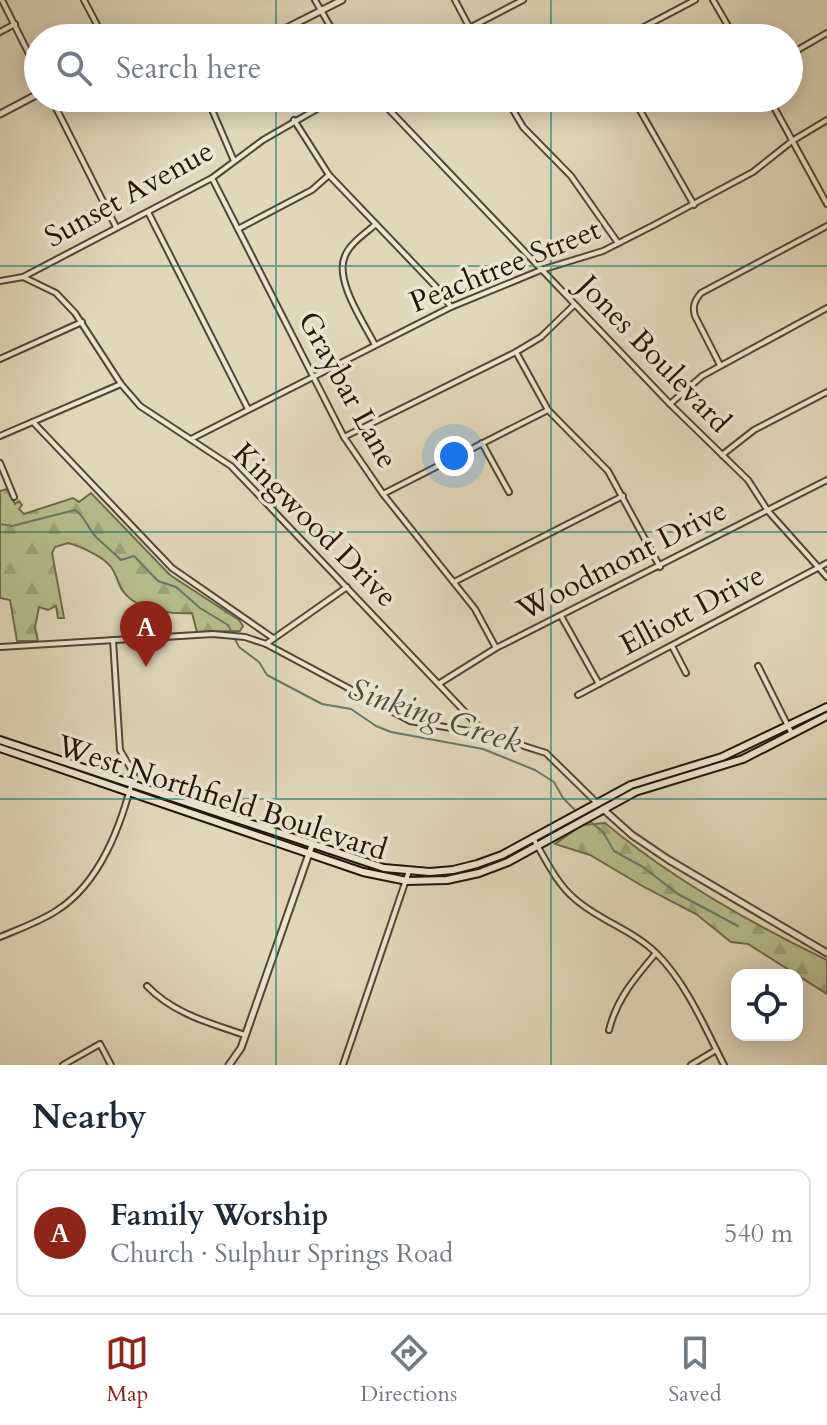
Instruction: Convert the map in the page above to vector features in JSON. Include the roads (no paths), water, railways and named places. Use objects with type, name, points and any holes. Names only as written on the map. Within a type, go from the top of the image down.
[{"type":"main road","name":"West Northfield Boulevard","points":[[0,748],[363,872],[407,881],[447,880],[508,862],[589,816],[631,785],[722,757],[827,707]]},
{"type":"main road","name":"West Northfield Boulevard","points":[[0,740],[384,868],[453,870],[502,855],[584,810],[743,759],[827,716]]},
{"type":"main road","points":[[267,839],[270,830]]},
{"type":"street","points":[[2,0],[24,43]]},
{"type":"street","points":[[84,0],[97,24]]},
{"type":"street","points":[[315,0],[329,24]]},
{"type":"street","points":[[295,24],[342,0]]},
{"type":"street","points":[[455,0],[467,24]]},
{"type":"street","points":[[477,24],[523,0]]},
{"type":"street","points":[[650,24],[695,0]]},
{"type":"street","points":[[713,0],[727,24]]},
{"type":"street","points":[[0,32],[15,24]]},
{"type":"street","points":[[803,47],[827,33]]},
{"type":"street","points":[[0,114],[24,101]]},
{"type":"street","points":[[58,112],[116,227]]},
{"type":"street","points":[[213,112],[234,161]]},
{"type":"street","name":"Sunset Avenue","points":[[23,277],[212,178],[309,112]]},
{"type":"street","name":"Jones Boulevard","points":[[391,112],[574,305],[748,480],[768,511],[827,577]]},
{"type":"street","points":[[514,112],[531,138],[571,176],[618,243]]},
{"type":"street","points":[[641,112],[694,205]]},
{"type":"street","points":[[776,112],[827,204]]},
{"type":"street","points":[[294,120],[329,175],[440,291],[451,307]]},
{"type":"street","name":"Peachtree Street","points":[[191,439],[451,307],[541,270],[603,251],[753,172],[792,141],[827,120]]},
{"type":"street","points":[[238,229],[312,190],[329,175]]},
{"type":"street","name":"Graybar Lane","points":[[212,178],[344,437],[383,494],[475,609],[496,648]]},
{"type":"street","points":[[148,212],[248,409]]},
{"type":"street","points":[[376,224],[350,248],[342,265],[347,289],[376,345]]},
{"type":"street","points":[[720,365],[695,316],[696,298],[827,226]]},
{"type":"street","points":[[0,281],[23,277]]},
{"type":"street","name":"Kingwood Drive","points":[[23,277],[56,293],[82,322],[121,384],[140,406],[231,466],[486,734]]},
{"type":"street","points":[[344,437],[516,352],[541,337],[574,305]]},
{"type":"street","points":[[670,404],[694,382],[720,365],[827,308]]},
{"type":"street","points":[[0,359],[82,322]]},
{"type":"street","points":[[516,352],[548,410],[600,460],[624,496],[660,567]]},
{"type":"street","points":[[0,436],[121,384]]},
{"type":"street","points":[[722,455],[754,430],[827,392]]},
{"type":"street","points":[[383,494],[548,410]]},
{"type":"street","points":[[33,422],[172,568],[273,638]]},
{"type":"street","points":[[482,443],[509,492]]},
{"type":"street","points":[[0,463],[14,497]]},
{"type":"street","name":"Woodmont Drive","points":[[440,683],[496,648],[827,480]]},
{"type":"street","points":[[454,582],[624,496]]},
{"type":"street","name":"Elliott Drive","points":[[578,695],[827,563]]},
{"type":"street","points":[[266,644],[347,587]]},
{"type":"street","points":[[561,616],[600,684]]},
{"type":"street","points":[[0,647],[230,636],[266,644],[410,721],[486,734],[546,753],[632,835],[827,953]]},
{"type":"street","points":[[0,937],[58,910],[84,887],[107,851],[134,774],[120,750],[113,640]]},
{"type":"street","points":[[672,646],[686,673]]},
{"type":"street","points":[[758,666],[792,734]]},
{"type":"street","points":[[533,838],[560,885],[576,900],[656,953],[676,976],[724,1065]]},
{"type":"street","points":[[229,1065],[245,1035],[312,845]]},
{"type":"street","points":[[343,1065],[409,871]]},
{"type":"street","points":[[609,1030],[614,1010],[626,988],[656,953]]},
{"type":"street","points":[[147,986],[165,1002],[197,1019],[245,1035]]},
{"type":"street","points":[[63,1065],[100,1044],[111,1065]]},
{"type":"street","points":[[691,1065],[716,1050]]},
{"type":"waterway","name":"Sinking Creek","points":[[0,524],[12,526],[75,510],[96,537],[121,560],[134,556],[158,581],[176,587],[200,608],[228,625],[239,647],[259,662],[267,675],[322,704],[351,709],[391,732],[483,749],[535,770],[554,782],[563,798],[576,811]]},
{"type":"waterway","name":"Sinking Creek","points":[[581,814],[603,832],[614,851],[643,867],[678,894],[738,926]]},
{"type":"place","name":"Family Worship","points":[[146,667]]}]
